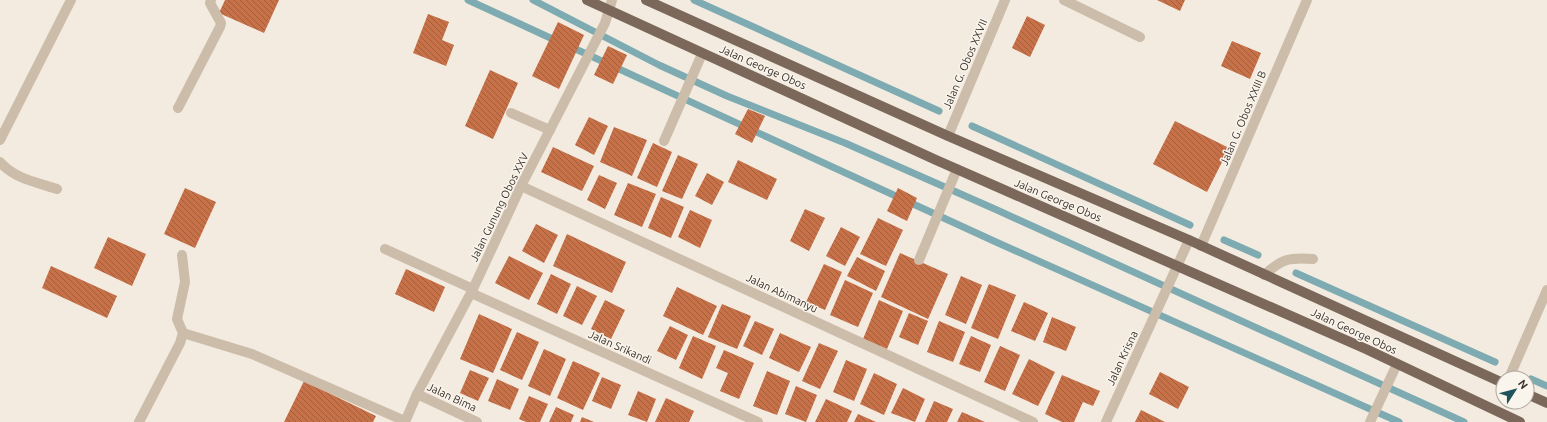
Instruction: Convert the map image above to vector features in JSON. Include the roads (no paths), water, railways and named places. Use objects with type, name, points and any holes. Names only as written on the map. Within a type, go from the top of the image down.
[{"type":"main road","name":"Jalan George Obos","points":[[587,0],[702,54],[957,169],[1178,265],[1397,364],[1520,422]]},
{"type":"main road","name":"Jalan George Obos","points":[[646,0],[948,136],[1189,240],[1495,379]]},
{"type":"main road","points":[[1535,398],[1547,403]]},
{"type":"street","points":[[0,140],[71,0]]},
{"type":"street","points":[[178,108],[220,27],[220,19],[210,3],[211,0]]},
{"type":"street","name":"Jalan Gunung Obos XXV","points":[[405,422],[417,394],[472,291],[521,186],[605,23],[612,0]]},
{"type":"street","name":"Jalan G. Obos XXVII","points":[[948,136],[1005,0]]},
{"type":"street","points":[[1064,0],[1140,37]]},
{"type":"street","name":"Jalan G. Obos XXIII B","points":[[1201,246],[1307,0]]},
{"type":"street","points":[[664,141],[702,54]]},
{"type":"street","points":[[511,113],[550,130]]},
{"type":"street","points":[[0,162],[7,170],[21,177],[57,189]]},
{"type":"street","points":[[919,260],[957,169]]},
{"type":"street","name":"Jalan Abimanyu","points":[[521,186],[1033,422]]},
{"type":"street","name":"Jalan Krisna","points":[[1106,422],[1189,240]]},
{"type":"street","name":"Jalan Srikandi","points":[[385,249],[472,291],[758,422]]},
{"type":"street","points":[[139,422],[180,343],[183,333],[177,319],[185,282],[182,255]]},
{"type":"street","points":[[1264,275],[1285,260],[1294,258],[1313,259]]},
{"type":"street","points":[[1512,370],[1547,290]]},
{"type":"street","points":[[183,333],[252,354],[405,422]]},
{"type":"street","points":[[1370,422],[1397,364]]},
{"type":"street","name":"Jalan Bima","points":[[417,394],[477,422]]},
{"type":"waterway","points":[[468,0],[559,42]]},
{"type":"waterway","points":[[533,0],[659,65],[727,96],[845,143],[997,210],[1464,422]]},
{"type":"waterway","points":[[694,0],[939,111]]},
{"type":"waterway","points":[[569,46],[996,242],[1399,422]]},
{"type":"waterway","points":[[972,126],[1190,225]]},
{"type":"waterway","points":[[1224,240],[1258,255]]},
{"type":"waterway","points":[[1296,273],[1495,362]]},
{"type":"waterway","points":[[1535,381],[1547,386]]}]
